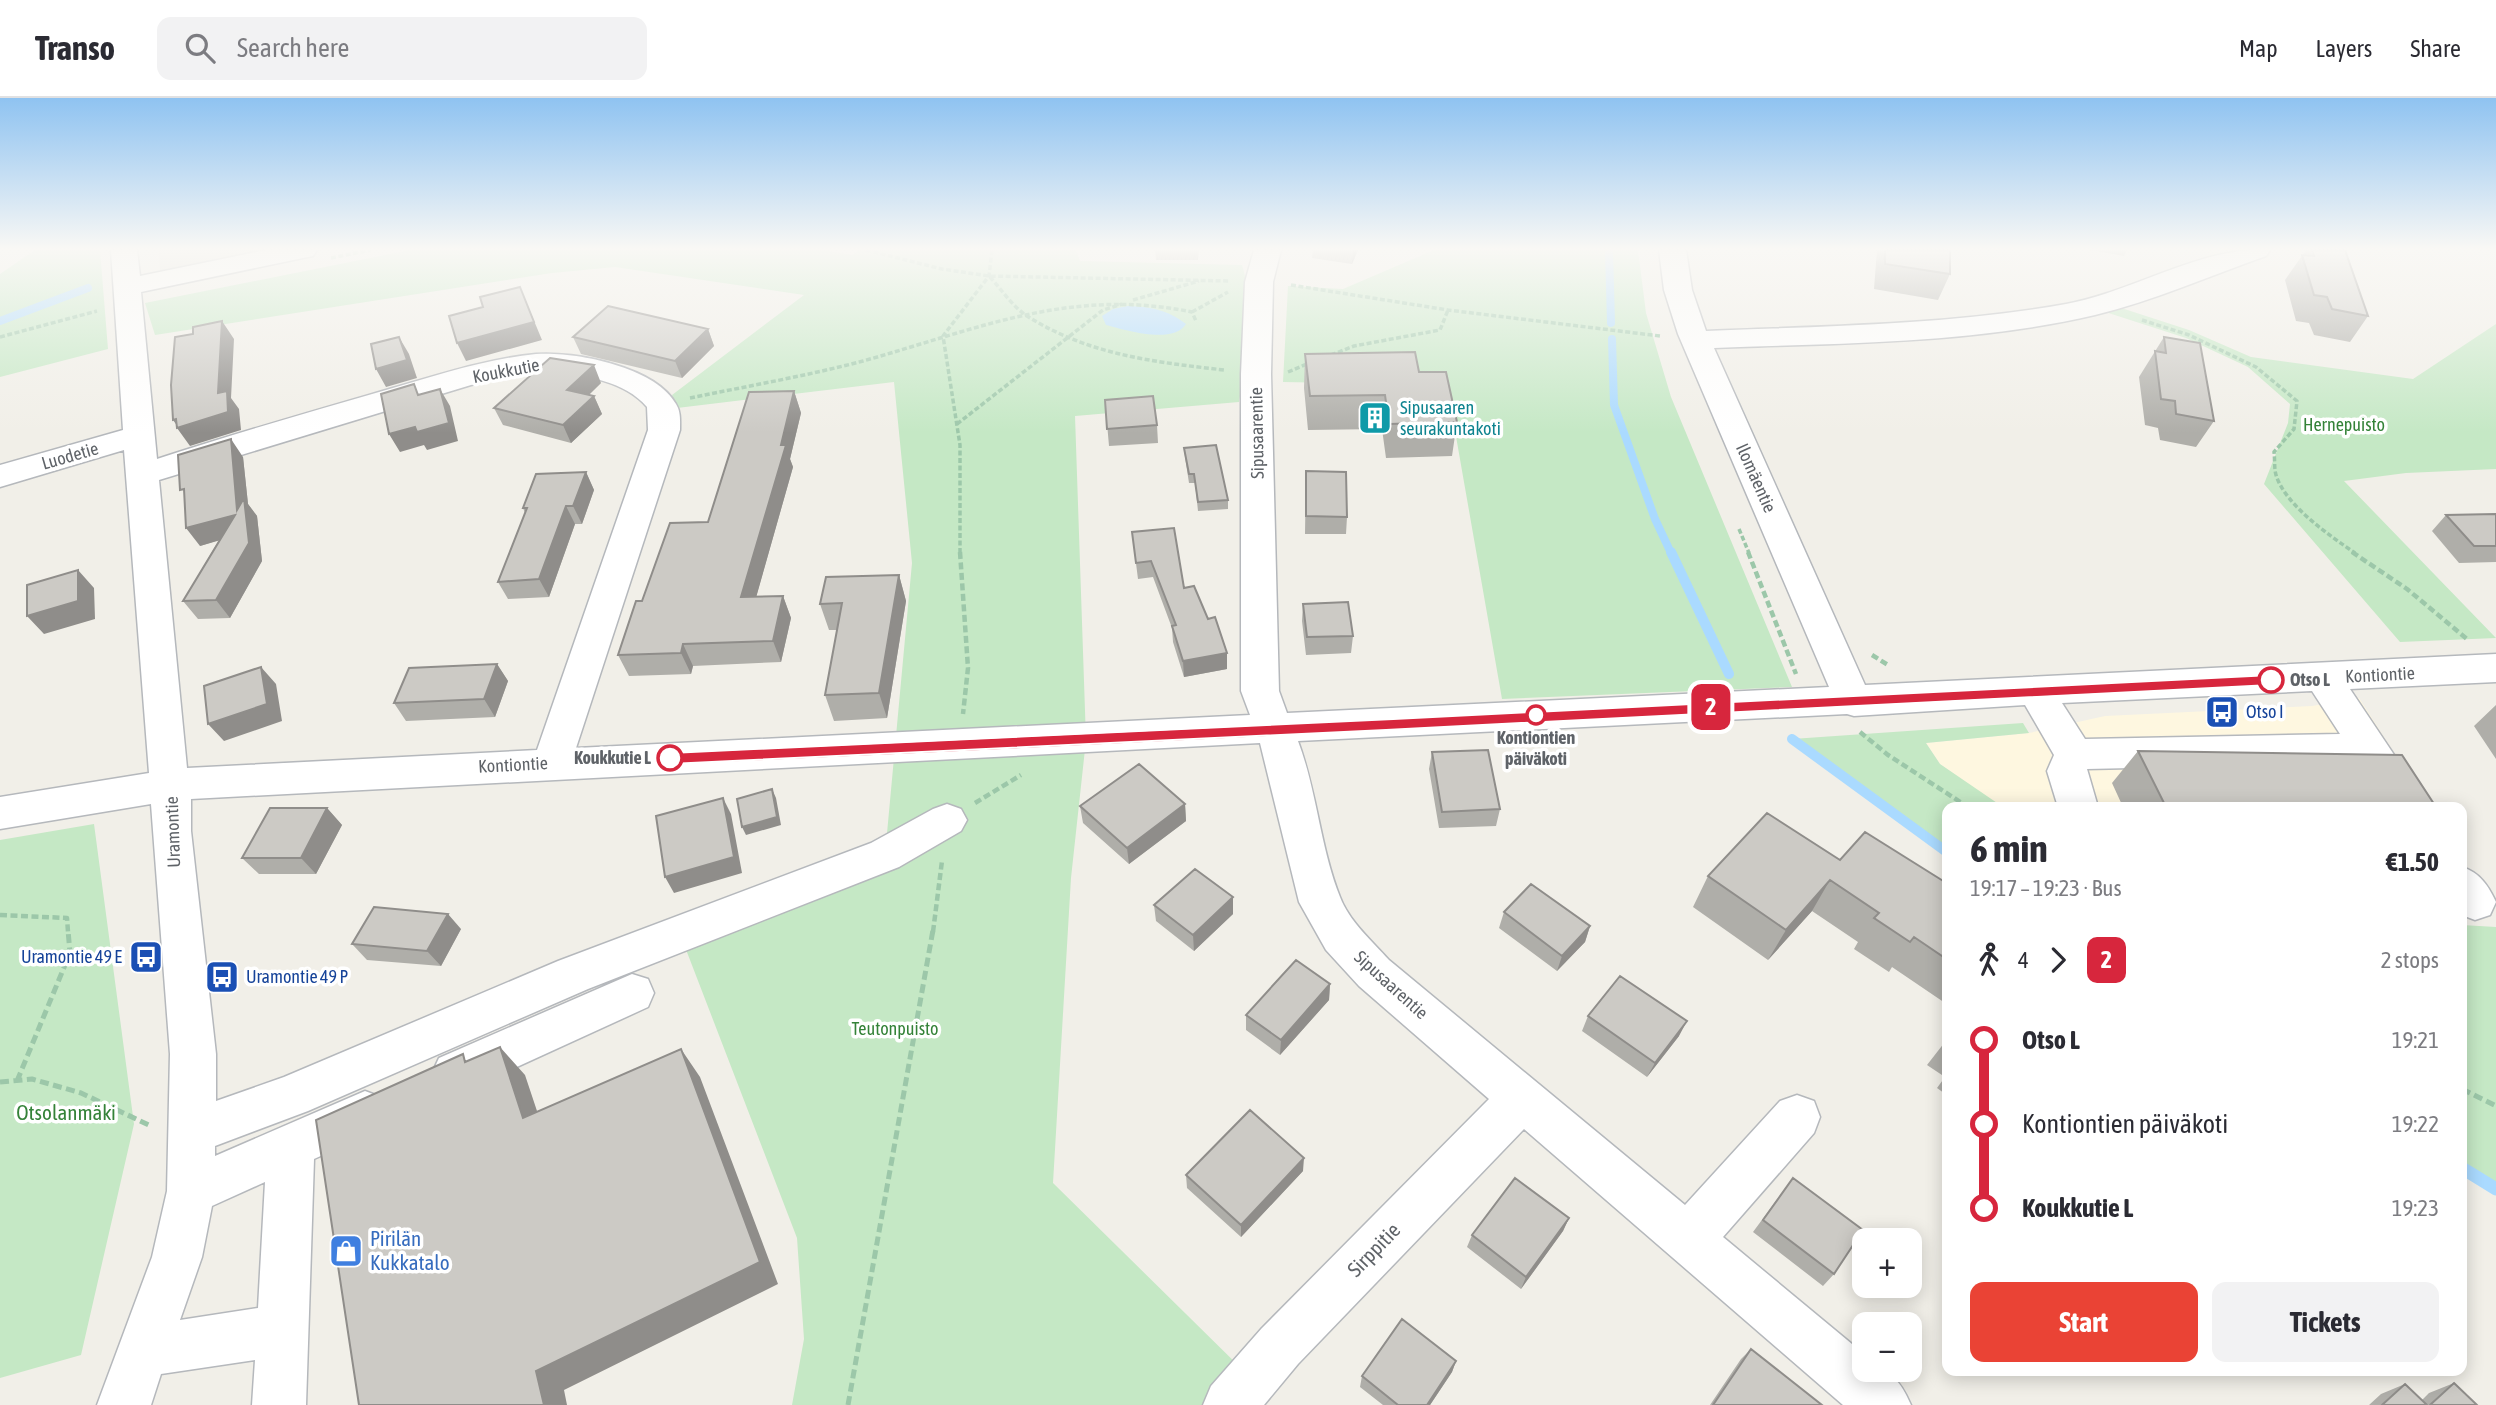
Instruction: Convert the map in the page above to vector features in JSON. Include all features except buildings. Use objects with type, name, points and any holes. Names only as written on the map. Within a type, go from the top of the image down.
[{"type":"street","name":"Uramontie","points":[[124,1405],[177,1257],[191,1191],[175,1131],[193,1055],[171,831],[171,785],[165,758],[128,311]]},
{"type":"street","name":"Sipusaarentie","points":[[1257,311],[1260,691],[1287,763],[1320,902],[1341,937],[1374,973],[1884,1405]]},
{"type":"street","name":"Ilomäentie","points":[[1686,311],[1853,714]]},
{"type":"street","points":[[1695,337],[1962,325],[2073,311]]},
{"type":"street","name":"Koukkutie","points":[[143,474],[241,441],[446,383],[536,363],[559,362],[603,371],[646,389],[661,404]]},
{"type":"street","points":[[552,764],[664,430],[665,413],[661,404]]},
{"type":"street","name":"Luodetie","points":[[0,476],[140,435]]},
{"type":"street","name":"Kontiontie","points":[[0,813],[171,785],[552,764],[1086,740],[1272,728],[1853,714],[2036,692],[2323,678],[2485,657]]},
{"type":"street","points":[[2323,678],[2406,802]]},
{"type":"street","points":[[2036,692],[2074,754]]},
{"type":"street","points":[[2074,754],[2369,748]]},
{"type":"street","points":[[2074,754],[2066,771],[2075,802]]},
{"type":"street","points":[[175,1131],[292,1097],[573,975],[885,855],[947,820]]},
{"type":"street","points":[[2467,891],[2475,902],[2467,901]]},
{"type":"street","points":[[191,1191],[632,993]]},
{"type":"street","name":"Sirppitie","points":[[1230,1405],[1280,1346],[1522,1098]]},
{"type":"street","points":[[1688,1239],[1797,1116]]},
{"type":"street","points":[[279,1405],[291,1147]]},
{"type":"street","points":[[144,1351],[283,1330]]},
{"type":"path","points":[[1021,311],[1069,337],[1135,360],[1256,374],[1282,374],[1318,360]]},
{"type":"path","points":[[661,404],[885,355],[943,336],[1044,311]]},
{"type":"path","points":[[957,424],[1102,311]]},
{"type":"path","points":[[1189,311],[1192,312],[1196,321]]},
{"type":"path","points":[[1331,355],[1354,346],[1440,330],[1448,311]]},
{"type":"path","points":[[1456,311],[1637,335],[1695,337]]},
{"type":"path","points":[[2112,311],[2189,335],[2256,367],[2297,401],[2294,429],[2274,452],[2276,476],[2291,498],[2319,529],[2407,589],[2485,657]]},
{"type":"path","points":[[1853,714],[1888,755],[1960,802]]},
{"type":"path","points":[[947,820],[1024,773]]},
{"type":"path","points":[[0,915],[67,918],[70,953],[17,1081]]},
{"type":"path","points":[[0,1082],[32,1079],[81,1093],[175,1131]]},
{"type":"path","points":[[2467,1092],[2496,1106]]},
{"type":"shaded area","points":[[2359,698],[2426,802],[1993,802],[1940,764],[1926,743],[2029,733],[2105,716],[2312,706]]},
{"type":"green space","points":[[0,311],[105,311],[108,349],[0,377]]},
{"type":"green space","name":"Teutonpuisto","points":[[147,311],[309,311],[155,335]]},
{"type":"green space","name":"Teutonpuisto","points":[[783,311],[1248,311],[1239,402],[1075,416],[1086,740],[1071,878],[1053,1183],[1252,1379],[1230,1405],[792,1405],[804,1339],[797,1238],[680,934],[885,855],[912,563],[894,382],[677,408],[672,395]]},
{"type":"green space","points":[[1287,311],[1646,311],[1671,397],[1792,687],[1502,699],[1447,385],[1283,382]]},
{"type":"green space","name":"Hernepuisto","points":[[2102,311],[2131,311],[2189,330],[2251,357],[2413,379],[2496,324],[2496,469],[2406,473],[2344,481],[2496,638],[2400,642],[2264,484],[2288,423],[2290,404],[2248,367],[2186,338]]},
{"type":"green space","points":[[2023,723],[2029,733],[1926,743],[1940,764],[1996,802],[1942,802],[1942,849],[1792,739]]},
{"type":"green space","name":"Otsolanmäki","points":[[94,824],[134,1124],[81,1355],[0,1378],[0,840]]},
{"type":"green space","points":[[2467,925],[2496,927],[2496,1189],[2467,1171]]},
{"type":"water","points":[[1110,311],[1162,311],[1186,324],[1171,334],[1148,334],[1106,325],[1102,316]]},
{"type":"waterway","points":[[0,321],[27,311]]},
{"type":"waterway","points":[[1611,311],[1611,323]]},
{"type":"waterway","points":[[1612,339],[1614,405],[1655,519],[1671,553]]},
{"type":"waterway","points":[[1671,552],[1729,674]]},
{"type":"waterway","points":[[1792,739],[1942,849]]},
{"type":"waterway","points":[[2467,1171],[2496,1189]]},
{"type":"bus line","name":"2","points":[[670,758],[1086,740],[1272,728],[2271,680]]},
{"type":"place","name":"Sipusaaren seurakuntakoti","points":[[1375,418]]},
{"type":"place","name":"Otso L","points":[[2271,680]]},
{"type":"place","name":"Otso I","points":[[2222,712]]},
{"type":"place","name":"Kontiontien päiväkoti","points":[[1536,715]]},
{"type":"place","name":"Koukkutie L","points":[[670,758]]},
{"type":"place","name":"Uramontie 49 E","points":[[146,957]]},
{"type":"place","name":"Uramontie 49 P","points":[[222,977]]},
{"type":"place","name":"Pirilän Kukkatalo","points":[[346,1251]]}]
